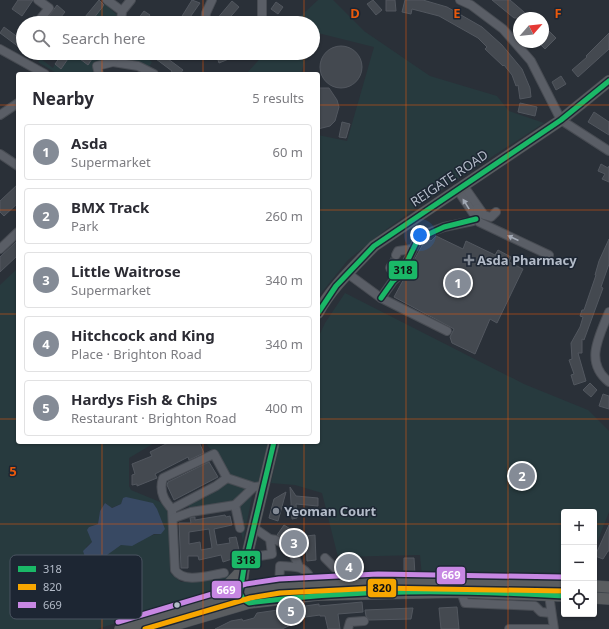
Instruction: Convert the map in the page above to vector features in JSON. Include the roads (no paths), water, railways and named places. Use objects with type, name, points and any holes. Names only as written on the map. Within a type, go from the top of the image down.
[{"type":"highway","name":"REIGATE ROAD","points":[[320,310],[347,273],[374,246],[561,120],[609,81]]},
{"type":"highway","points":[[244,604],[240,593],[245,563],[254,528],[259,487],[273,444]]},
{"type":"highway","points":[[245,563],[245,576],[249,583],[261,588]]},
{"type":"highway","points":[[202,604],[225,588],[245,563]]},
{"type":"highway","points":[[120,629],[240,593],[261,588],[279,586],[378,581],[561,584]]},
{"type":"highway","points":[[549,584],[549,595]]},
{"type":"highway","points":[[597,586],[609,587]]},
{"type":"highway","points":[[161,617],[169,628],[244,604],[329,595],[461,592],[561,596]]},
{"type":"highway","points":[[597,598],[609,599]]},
{"type":"street","points":[[38,0],[49,8],[43,16]]},
{"type":"street","points":[[107,0],[122,11]]},
{"type":"street","points":[[122,16],[122,11],[131,0]]},
{"type":"street","points":[[206,16],[212,0]]},
{"type":"street","points":[[262,0],[262,16]]},
{"type":"street","points":[[460,0],[472,5],[503,29],[531,61],[561,120],[609,151]]},
{"type":"street","points":[[0,49],[16,58]]},
{"type":"street","points":[[19,60],[40,72]]},
{"type":"street","points":[[98,72],[97,66],[113,62],[138,66],[150,72]]},
{"type":"street","points":[[0,115],[16,104]]},
{"type":"street","points":[[0,154],[16,165]]},
{"type":"street","points":[[460,187],[484,215],[494,215],[491,228]]},
{"type":"street","points":[[460,187],[476,218],[491,228],[549,255]]},
{"type":"street","points":[[381,298],[401,274],[418,239],[428,233],[444,227],[469,222],[476,218],[479,214],[477,208]]},
{"type":"street","points":[[0,249],[16,234]]},
{"type":"street","points":[[396,255],[398,250],[412,249]]},
{"type":"street","points":[[391,266],[390,268],[397,277]]},
{"type":"street","points":[[347,273],[381,298],[447,331]]},
{"type":"street","points":[[609,312],[598,340],[594,358],[599,373],[609,382]]},
{"type":"street","points":[[224,573],[183,577],[179,576],[175,570],[174,518],[172,509],[163,500],[161,484],[163,478],[214,454],[227,478],[259,487]]},
{"type":"street","points":[[172,509],[216,486],[227,478]]},
{"type":"street","points":[[174,518],[191,512],[235,505],[259,487]]},
{"type":"street","points":[[187,502],[191,512]]},
{"type":"street","points":[[235,505],[240,528]]},
{"type":"street","points":[[254,528],[270,539],[278,539],[294,553],[299,567]]},
{"type":"street","points":[[270,539],[272,554],[280,566],[279,586]]},
{"type":"street","points":[[245,563],[272,554]]},
{"type":"street","points":[[325,558],[339,572],[340,583]]},
{"type":"street","points":[[280,566],[299,567],[309,573],[313,584]]},
{"type":"street","points":[[461,592],[465,602],[535,606],[541,612],[551,613]]},
{"type":"street","points":[[549,595],[554,629]]},
{"type":"street","points":[[348,629],[350,622],[364,620]]},
{"type":"street","points":[[509,629],[549,629]]},
{"type":"water","points":[[126,497],[153,503],[165,529],[161,534],[154,534],[132,546],[121,545],[107,555],[84,555],[83,551],[92,542],[87,530],[89,527],[98,524],[100,511],[105,503],[112,508],[121,504],[123,498]]},
{"type":"tunnel","points":[[391,266],[396,255]]},
{"type":"place","name":"Asda Pharmacy","points":[[469,260]]},
{"type":"place","name":"Asda","points":[[458,283]]},
{"type":"place","name":"BMX Track","points":[[522,476]]},
{"type":"place","name":"Yeoman Court","points":[[276,511]]},
{"type":"place","name":"Little Waitrose","points":[[294,543]]},
{"type":"place","name":"Hitchcock and King","points":[[349,567]]},
{"type":"place","name":"Hardys Fish & Chips","points":[[291,611]]}]
